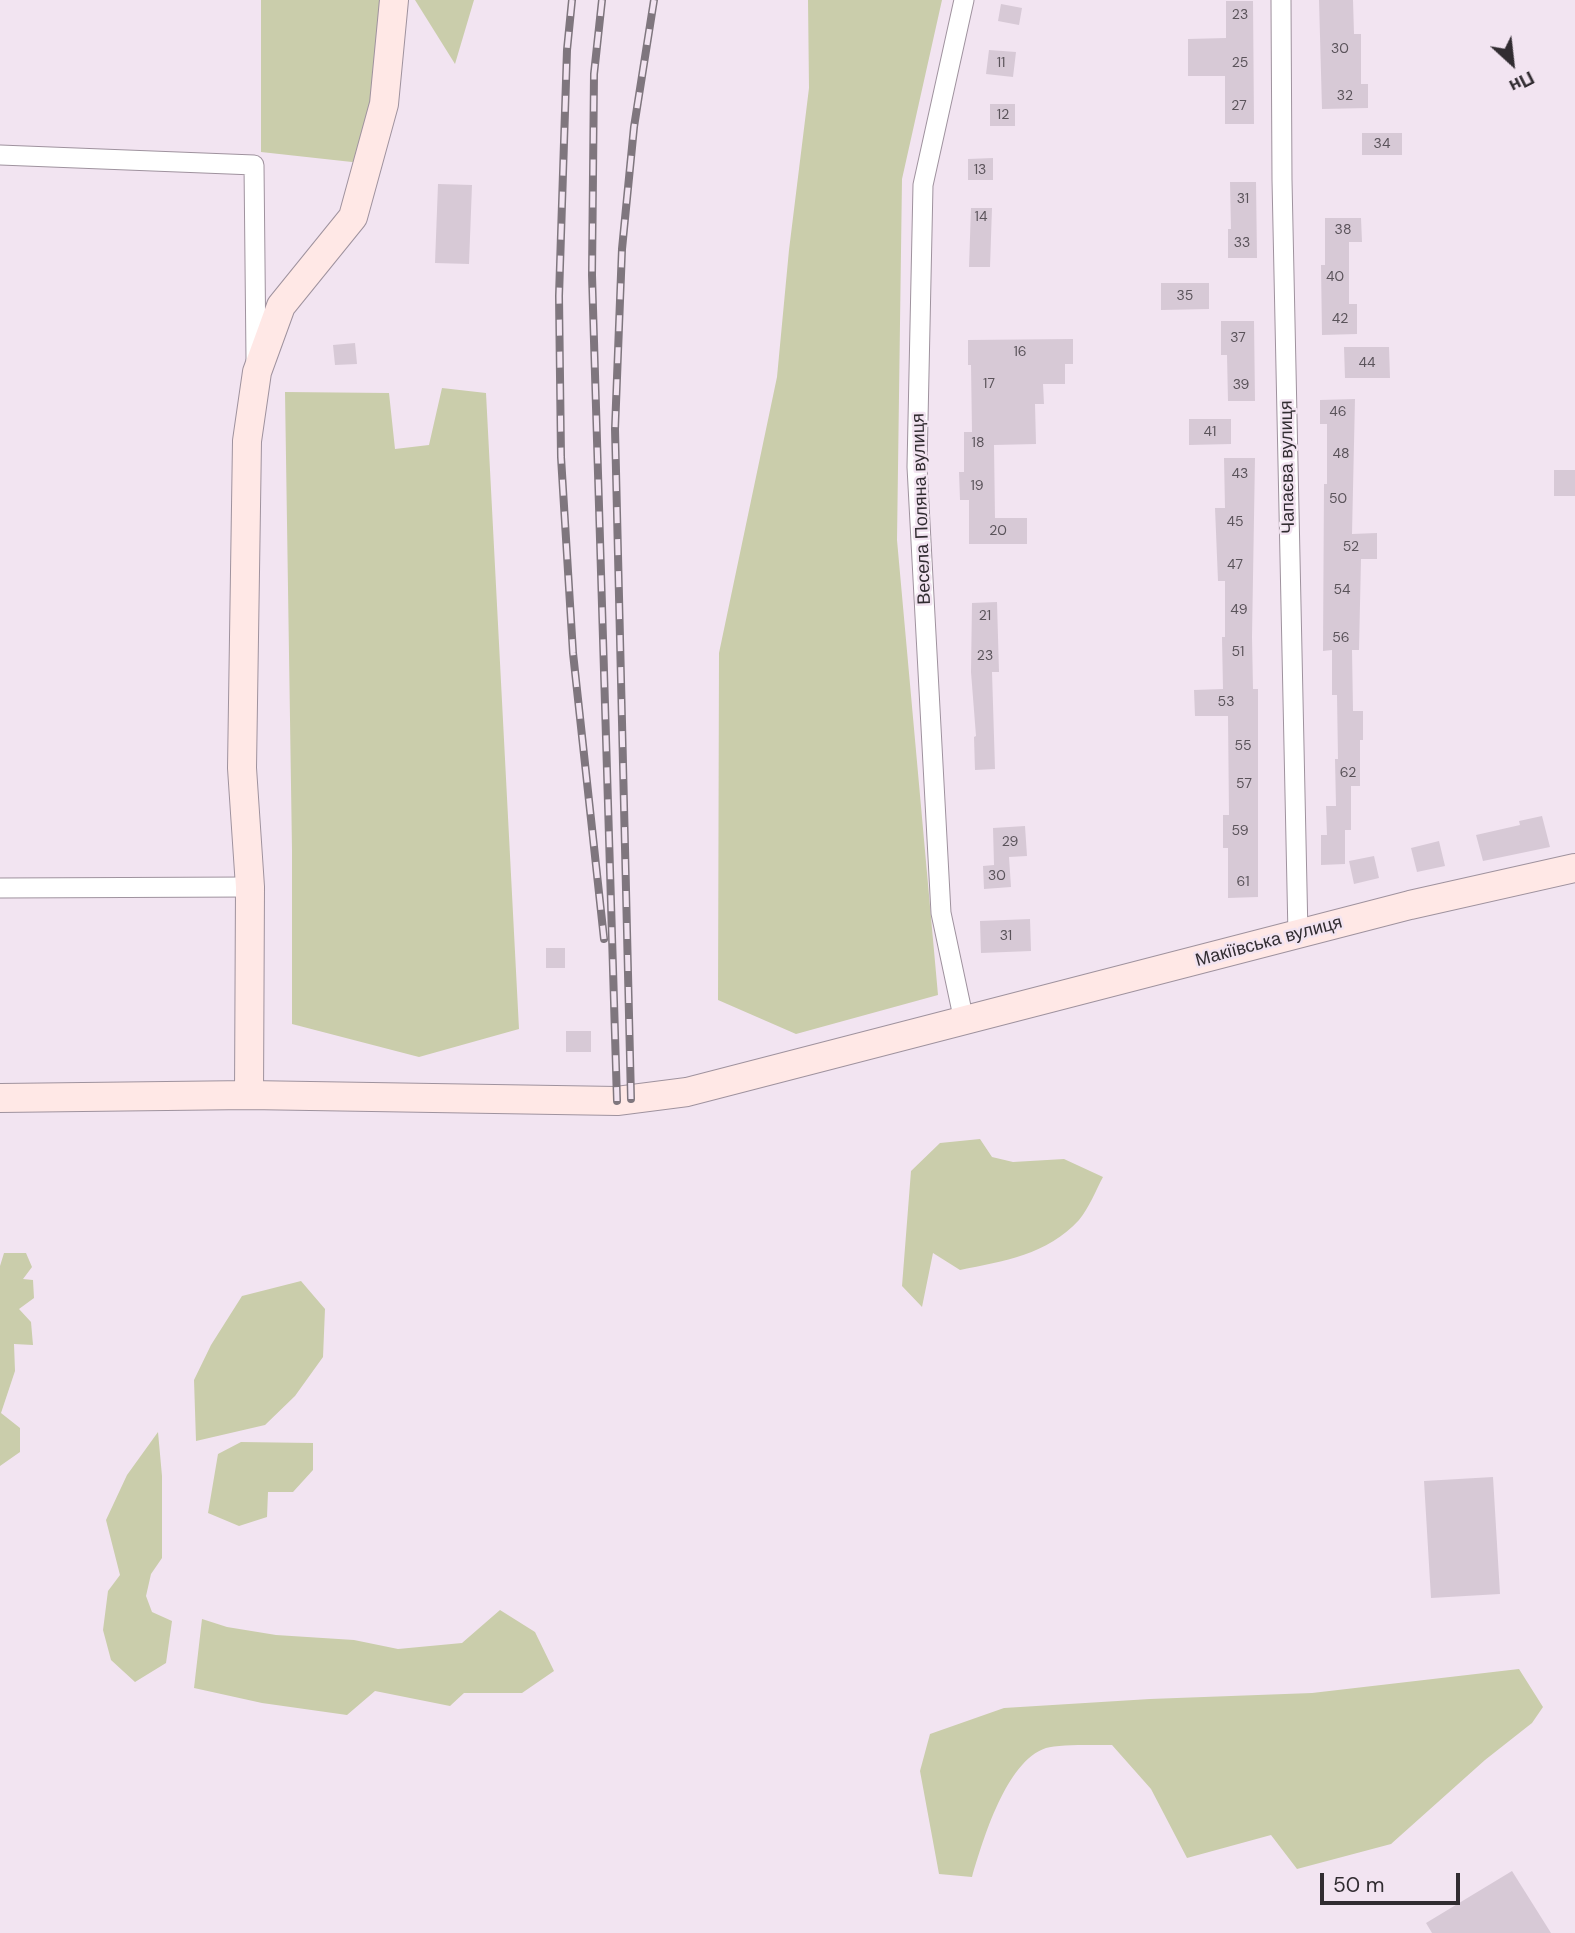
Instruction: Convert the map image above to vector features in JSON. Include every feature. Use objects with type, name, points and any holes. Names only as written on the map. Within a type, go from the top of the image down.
[{"type":"main road","points":[[248,1095],[250,887],[242,768],[247,441],[257,372],[281,306],[353,216],[384,104],[394,0]]},
{"type":"main road","name":"Макіївська вулиця","points":[[0,1098],[248,1095],[617,1101],[657,1097],[687,1092],[1410,905],[1575,868]]},
{"type":"street","name":"Весела Поляна вулиця","points":[[964,0],[923,185],[917,467],[941,913],[964,1021]]},
{"type":"street","name":"Чапаєва вулиця","points":[[1281,0],[1282,180],[1298,935]]},
{"type":"street","points":[[0,155],[254,165],[257,372]]},
{"type":"street","points":[[0,888],[250,887]]},
{"type":"green space","points":[[261,0],[389,0],[369,160],[352,162],[261,152]]},
{"type":"green space","points":[[415,0],[474,0],[455,64]]},
{"type":"green space","points":[[808,0],[942,0],[902,179],[897,540],[938,995],[796,1034],[718,1000],[719,653],[777,377],[809,88]]},
{"type":"green space","points":[[442,388],[486,393],[519,1029],[419,1057],[292,1024],[285,392],[389,393],[395,449],[429,445]]},
{"type":"green space","points":[[980,1139],[992,1157],[1013,1162],[1064,1159],[1103,1177],[1079,1220],[1067,1232],[1039,1249],[960,1270],[933,1253],[922,1307],[902,1286],[911,1171],[940,1143]]},
{"type":"green space","points":[[4,1253],[26,1253],[32,1267],[23,1279],[33,1280],[34,1298],[19,1309],[31,1322],[33,1345],[14,1344],[15,1371],[1,1413],[20,1428],[20,1452],[0,1466],[0,1266]]},
{"type":"green space","points":[[301,1281],[325,1309],[323,1357],[295,1396],[265,1425],[196,1441],[194,1380],[211,1345],[242,1296]]},
{"type":"green space","points":[[158,1432],[162,1476],[162,1558],[151,1574],[146,1596],[152,1612],[172,1621],[166,1663],[135,1682],[111,1660],[103,1630],[108,1591],[120,1575],[106,1520],[127,1475]]},
{"type":"green space","points":[[241,1442],[313,1443],[313,1470],[293,1492],[268,1492],[267,1517],[239,1526],[208,1513],[218,1454]]},
{"type":"green space","points":[[500,1610],[535,1632],[554,1671],[522,1693],[464,1693],[450,1706],[375,1691],[347,1715],[262,1703],[194,1688],[202,1619],[227,1627],[276,1635],[354,1640],[398,1649],[462,1643]]},
{"type":"green space","points":[[1519,1669],[1543,1707],[1532,1723],[1485,1760],[1391,1844],[1297,1869],[1271,1835],[1187,1858],[1151,1789],[1112,1745],[1059,1746],[1046,1748],[1019,1768],[998,1804],[972,1877],[939,1874],[920,1771],[930,1734],[1004,1708],[1312,1693]]},
{"type":"building","points":[[1319,0],[1353,0],[1354,34],[1361,34],[1361,84],[1368,84],[1368,108],[1322,109]]},
{"type":"building","points":[[1226,1],[1253,1],[1254,124],[1225,124],[1225,76],[1188,76],[1188,39],[1226,38]]},
{"type":"building","points":[[1001,4],[1022,8],[1019,25],[998,21]]},
{"type":"building","points":[[989,50],[1016,52],[1013,77],[986,74]]},
{"type":"building","points":[[990,104],[1015,104],[1015,126],[990,126]]},
{"type":"building","points":[[1362,133],[1402,133],[1402,155],[1362,155]]},
{"type":"building","points":[[993,158],[993,180],[968,180],[968,159]]},
{"type":"building","points":[[1230,182],[1256,182],[1257,258],[1228,258],[1228,229],[1231,229]]},
{"type":"building","points":[[438,184],[472,185],[469,264],[435,263]]},
{"type":"building","points":[[971,208],[992,208],[990,267],[969,267]]},
{"type":"building","points":[[1325,218],[1361,218],[1362,242],[1349,242],[1349,304],[1357,304],[1357,334],[1322,335],[1321,265],[1325,265]]},
{"type":"building","points":[[1161,283],[1209,283],[1209,309],[1161,310]]},
{"type":"building","points":[[1221,321],[1254,321],[1255,401],[1228,401],[1227,355],[1221,355]]},
{"type":"building","points":[[1073,339],[1073,364],[1065,364],[1065,384],[1043,384],[1044,404],[1035,404],[1036,444],[994,445],[995,518],[1027,518],[1027,544],[969,544],[969,500],[960,500],[959,472],[964,472],[964,432],[972,432],[968,340]]},
{"type":"building","points":[[355,343],[357,364],[335,365],[333,345]]},
{"type":"building","points":[[1344,347],[1389,347],[1390,378],[1345,378]]},
{"type":"building","points":[[1355,399],[1352,534],[1377,533],[1377,559],[1361,559],[1359,650],[1352,650],[1353,711],[1363,711],[1360,786],[1351,786],[1351,830],[1345,830],[1345,864],[1321,865],[1321,835],[1327,835],[1326,806],[1336,806],[1335,759],[1338,759],[1337,695],[1332,695],[1332,650],[1323,651],[1327,424],[1320,424],[1320,400]]},
{"type":"building","points":[[1189,419],[1231,419],[1231,444],[1189,445]]},
{"type":"building","points":[[1224,458],[1255,458],[1252,637],[1253,689],[1258,689],[1258,897],[1228,898],[1228,848],[1223,848],[1223,815],[1229,815],[1228,716],[1195,716],[1194,690],[1223,689],[1225,581],[1218,581],[1215,508],[1225,508]]},
{"type":"building","points":[[1554,470],[1575,470],[1575,496],[1554,496]]},
{"type":"building","points":[[997,602],[999,672],[992,672],[995,769],[975,770],[976,736],[971,672],[972,603]]},
{"type":"building","points":[[1542,816],[1550,847],[1483,861],[1476,835],[1520,825],[1519,821]]},
{"type":"building","points":[[1025,826],[1027,856],[1009,857],[1011,887],[984,889],[983,866],[994,865],[993,828]]},
{"type":"building","points":[[1439,841],[1445,866],[1417,872],[1411,848]]},
{"type":"building","points":[[1374,856],[1379,878],[1354,884],[1349,861]]},
{"type":"building","points":[[1030,919],[1031,951],[981,953],[980,921]]},
{"type":"building","points":[[546,948],[565,948],[565,968],[546,968]]},
{"type":"building","points":[[566,1031],[591,1031],[591,1052],[566,1052]]},
{"type":"building","points":[[1493,1477],[1500,1594],[1431,1598],[1424,1481]]},
{"type":"building","points":[[1512,1871],[1551,1933],[1432,1933],[1426,1923]]},
{"type":"railway","points":[[572,0],[567,50],[559,296],[561,457],[573,653],[604,939]]},
{"type":"railway","points":[[602,0],[594,74],[592,275],[617,1101]]},
{"type":"railway","points":[[631,1099],[615,429],[622,249],[634,127],[654,0]]}]
